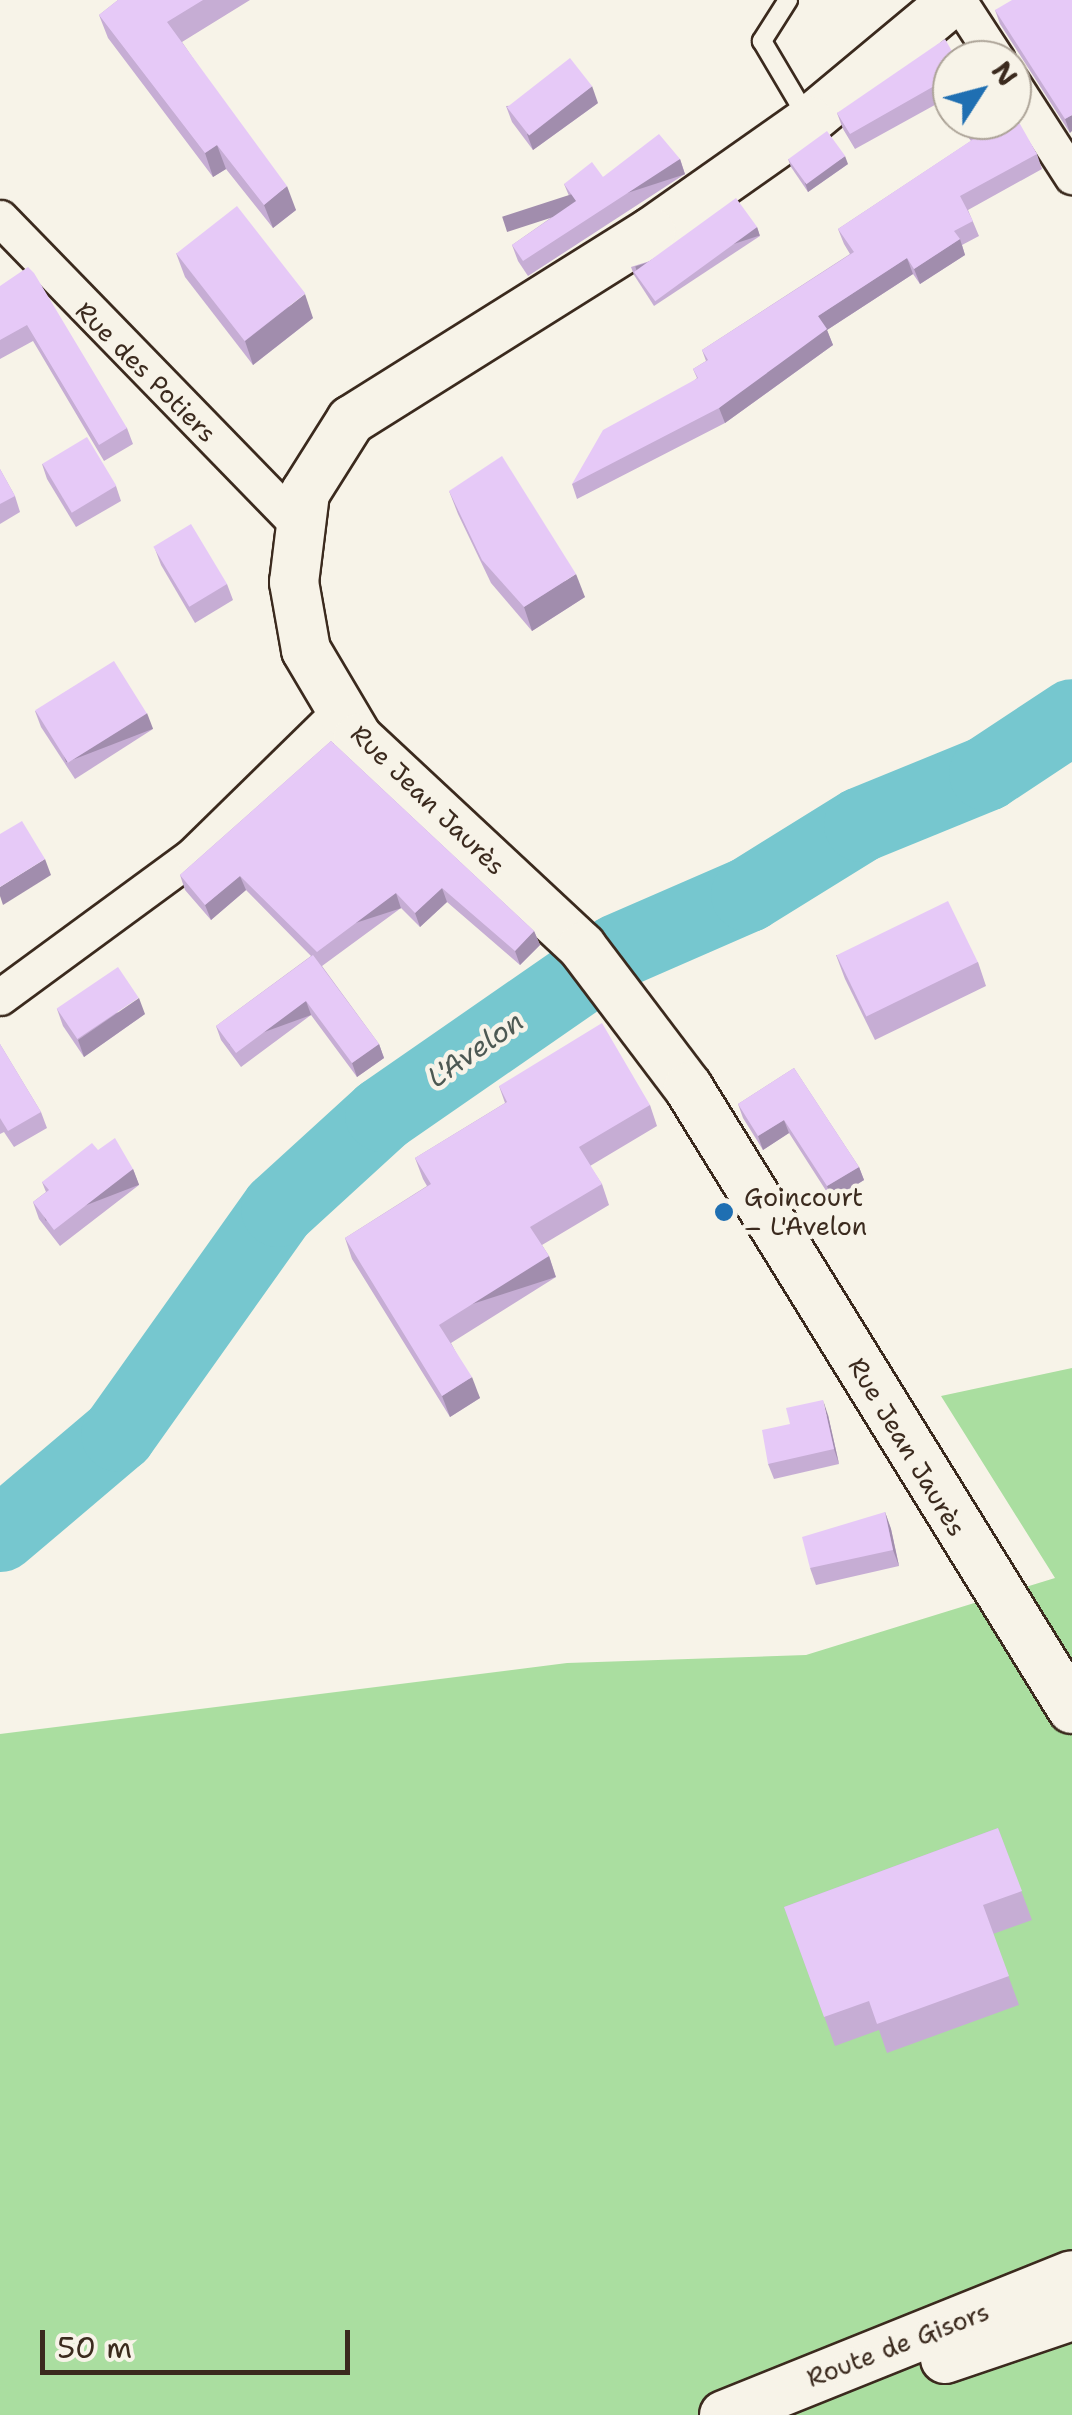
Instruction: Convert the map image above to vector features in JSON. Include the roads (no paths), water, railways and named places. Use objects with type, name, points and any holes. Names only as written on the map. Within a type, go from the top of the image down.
[{"type":"street","name":"Rue Jean Jaurès","points":[[956,0],[809,121],[558,294],[351,420],[321,456],[296,522],[298,619],[338,712],[382,764],[566,931],[614,983],[723,1142],[1072,1709]]},
{"type":"street","points":[[956,0],[983,40]]},
{"type":"street","points":[[1032,114],[1072,176]]},
{"type":"street","name":"Rue des Potiers","points":[[0,218],[296,522]]},
{"type":"street","points":[[0,997],[193,855],[338,712]]},
{"type":"street","name":"Route de Gisors","points":[[724,2415],[1072,2275]]},
{"type":"street","name":"Route de Gisors","points":[[781,2415],[1072,2316]]},
{"type":"lane","points":[[788,0],[762,40],[809,121]]},
{"type":"waterway","name":"L'Avelon","points":[[0,1534],[118,1434],[278,1209],[382,1114],[617,951],[748,894],[861,824],[986,773],[1072,716]]},
{"type":"place","name":"Goincourt – L'Avelon","points":[[724,1212]]}]
